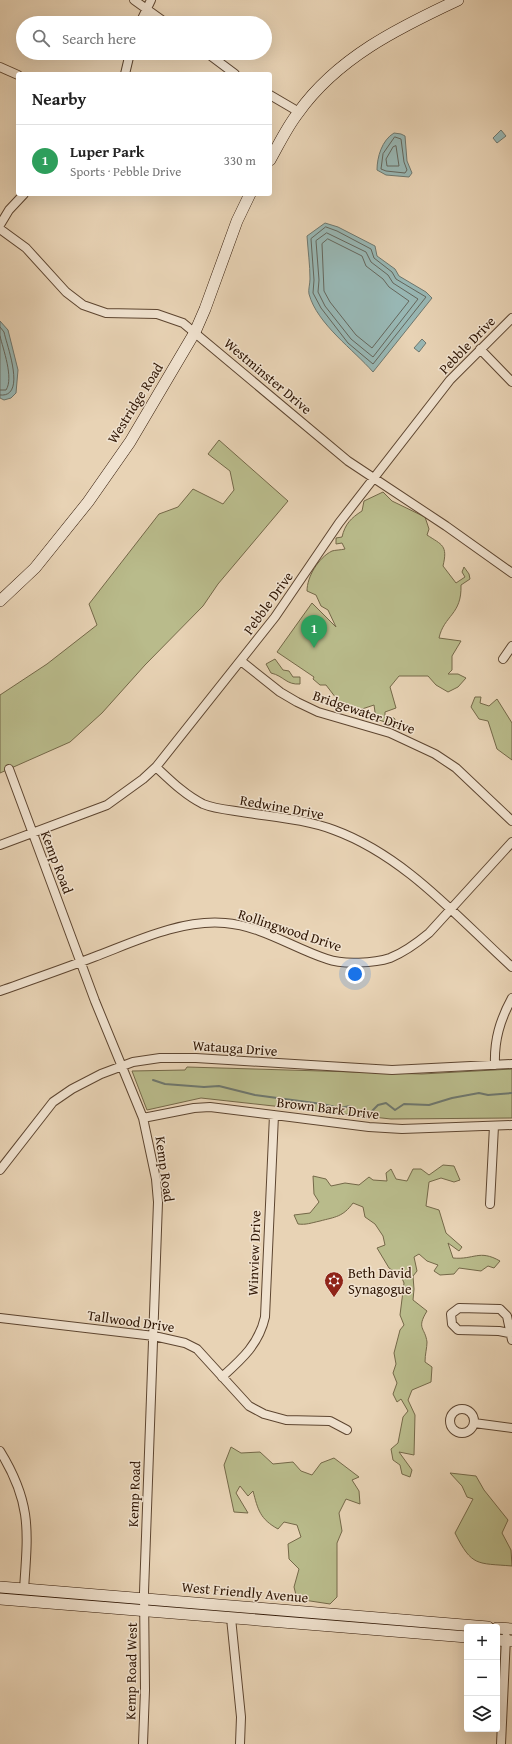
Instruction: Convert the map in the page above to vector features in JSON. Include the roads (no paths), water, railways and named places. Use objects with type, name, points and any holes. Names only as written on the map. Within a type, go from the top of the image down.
[{"type":"main road","points":[[272,157],[298,112],[327,80],[362,51],[394,31],[458,0]]},
{"type":"main road","name":"Westridge Road","points":[[0,601],[35,568],[92,496],[130,442],[195,332],[205,309],[237,221],[249,196]]},
{"type":"main road","name":"West Friendly Avenue","points":[[0,1587],[464,1625]]},
{"type":"main road","name":"West Friendly Avenue","points":[[0,1599],[464,1637]]},
{"type":"street","points":[[134,0],[157,16]]},
{"type":"street","points":[[143,16],[146,8],[152,0]]},
{"type":"street","points":[[125,72],[128,60]]},
{"type":"street","points":[[216,60],[232,72]]},
{"type":"street","points":[[0,67],[16,74]]},
{"type":"street","points":[[272,96],[298,112]]},
{"type":"street","points":[[0,225],[9,210],[22,196]]},
{"type":"street","name":"Westminster Drive","points":[[0,228],[26,248],[66,292],[83,305],[106,313],[157,314],[183,323],[348,461],[446,526],[512,573]]},
{"type":"street","name":"Pebble Drive","points":[[0,845],[107,804],[138,783],[156,767],[242,661],[275,617],[338,523],[374,479],[450,380],[512,318]]},
{"type":"street","points":[[480,349],[512,382]]},
{"type":"street","points":[[503,659],[512,646]]},
{"type":"street","name":"Bridgewater Drive","points":[[242,661],[280,692],[297,702],[318,712],[390,733],[435,754],[456,768],[512,821]]},
{"type":"street","name":"Redwine Drive","points":[[156,767],[186,794],[204,804],[226,810],[310,823],[334,830],[389,857],[424,885],[512,967]]},
{"type":"street","name":"Kemp Road","points":[[9,769],[95,1001],[123,1066],[143,1118],[154,1172],[158,1202],[144,1598]]},
{"type":"street","name":"Rollingwood Drive","points":[[0,991],[162,931],[207,923],[224,923],[270,934],[329,960],[350,963],[390,958],[414,946],[428,933],[512,842]]},
{"type":"street","points":[[495,1065],[496,1036],[503,1015],[512,998]]},
{"type":"street","name":"Watauga Drive","points":[[0,1170],[53,1102],[72,1089],[123,1066],[160,1058],[392,1070],[512,1064]]},
{"type":"street","name":"Brown Bark Drive","points":[[143,1118],[194,1108],[210,1107],[369,1127],[402,1129],[512,1125]]},
{"type":"street","name":"Winview Drive","points":[[222,1377],[255,1345],[264,1322],[274,1115]]},
{"type":"street","points":[[490,1204],[494,1126]]},
{"type":"street","points":[[459,1308],[500,1309],[506,1316],[511,1337],[500,1331],[458,1330],[452,1324],[451,1314],[459,1308]]},
{"type":"street","name":"Tallwood Drive","points":[[0,1318],[154,1336],[185,1343],[197,1349],[249,1406],[264,1414],[286,1420],[330,1421],[347,1430]]},
{"type":"street","points":[[474,1423],[512,1428]]},
{"type":"street","points":[[0,1451],[12,1470],[26,1511],[28,1530],[24,1589]]},
{"type":"street","name":"Kemp Road West","points":[[143,1744],[145,1690],[144,1598]]},
{"type":"street","points":[[231,1618],[241,1717],[240,1744]]},
{"type":"street","points":[[502,1744],[505,1628]]},
{"type":"water","points":[[501,130],[506,136],[497,143],[493,138]]},
{"type":"water","points":[[394,133],[405,136],[407,161],[412,173],[409,177],[386,175],[377,170],[378,160],[383,144]]},
{"type":"water","points":[[325,223],[338,227],[375,246],[377,256],[395,269],[399,276],[426,292],[432,298],[373,372],[328,326],[313,305],[309,294],[310,274],[307,236]]},
{"type":"water","points":[[0,321],[8,330],[18,370],[16,393],[11,398],[4,400],[0,398]]},
{"type":"water","points":[[422,339],[426,343],[419,352],[414,348]]},
{"type":"waterway","points":[[153,1080],[165,1084],[204,1087],[219,1086],[255,1095],[322,1104],[340,1108],[350,1106],[366,1117],[378,1105],[386,1103],[395,1110],[404,1104],[429,1105],[452,1098],[479,1093],[488,1095],[512,1093]]},
{"type":"place","name":"Luper Park","points":[[314,648]]},
{"type":"place","name":"Beth David Synagogue","points":[[334,1298]]}]
